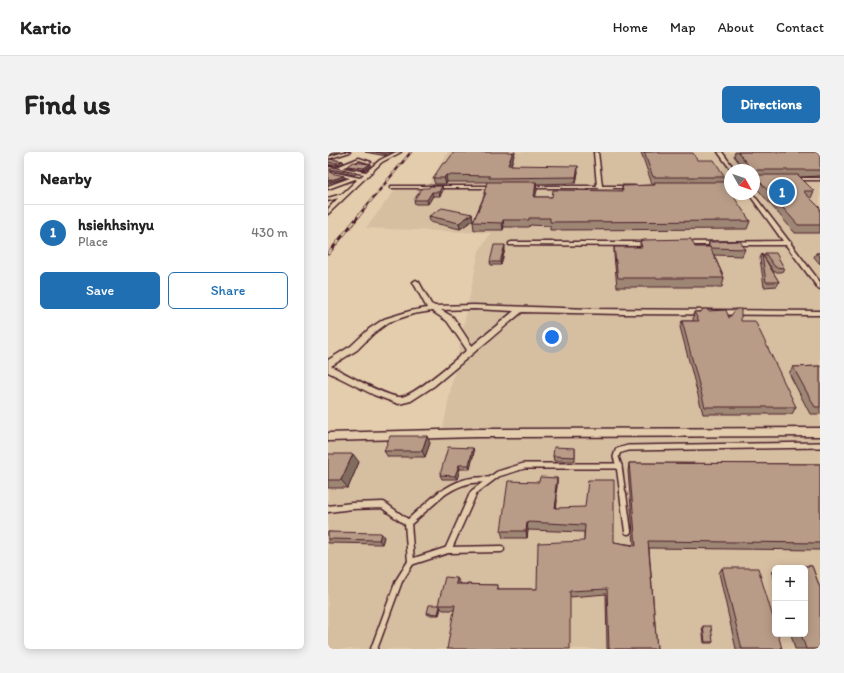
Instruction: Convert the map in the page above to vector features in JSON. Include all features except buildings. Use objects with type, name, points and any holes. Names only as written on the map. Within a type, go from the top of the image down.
[{"type":"street","points":[[328,158],[348,152]]},
{"type":"street","points":[[596,152],[600,187]]},
{"type":"street","points":[[720,152],[729,164]]},
{"type":"street","points":[[387,153],[396,153]]},
{"type":"street","points":[[328,212],[367,172],[381,161],[396,153]]},
{"type":"street","points":[[328,154],[335,156]]},
{"type":"street","points":[[339,168],[359,159],[369,162],[363,165]]},
{"type":"street","points":[[328,167],[367,172]]},
{"type":"street","points":[[352,170],[358,168]]},
{"type":"street","points":[[328,171],[360,180]]},
{"type":"street","points":[[338,197],[328,189],[354,178]]},
{"type":"street","points":[[783,179],[820,179]]},
{"type":"street","points":[[393,187],[505,187]]},
{"type":"street","points":[[520,187],[638,187]]},
{"type":"street","points":[[328,200],[344,195]]},
{"type":"street","points":[[755,200],[820,287]]},
{"type":"street","points":[[511,244],[659,244]]},
{"type":"street","points":[[674,244],[788,244]]},
{"type":"street","points":[[416,282],[428,304],[450,319],[471,350]]},
{"type":"street","points":[[328,364],[352,349],[376,326],[410,313],[434,308],[460,306],[519,310],[682,314],[820,313]]},
{"type":"street","points":[[328,368],[399,401],[408,400],[416,396],[519,310]]},
{"type":"street","points":[[328,437],[484,433],[820,432]]},
{"type":"lane","points":[[628,531],[619,466],[616,456],[618,451],[628,448],[820,445]]},
{"type":"lane","points":[[448,550],[474,492],[498,474],[524,466],[619,466]]},
{"type":"lane","points":[[408,522],[436,499],[453,488],[471,480],[489,480]]},
{"type":"lane","points":[[328,509],[352,506],[383,505],[408,522]]},
{"type":"lane","points":[[408,522],[411,562]]},
{"type":"lane","points":[[374,649],[398,581],[411,562],[448,550],[501,549]]},
{"type":"shaded area","points":[[448,152],[820,152],[820,649],[328,649],[328,442],[441,438],[479,251],[491,233],[366,228],[395,190],[426,189]]},
{"type":"railway","points":[[364,209],[411,152]]},
{"type":"railway","points":[[328,254],[365,208]]},
{"type":"place","name":"hsiehhsinyu","points":[[782,192]]}]
